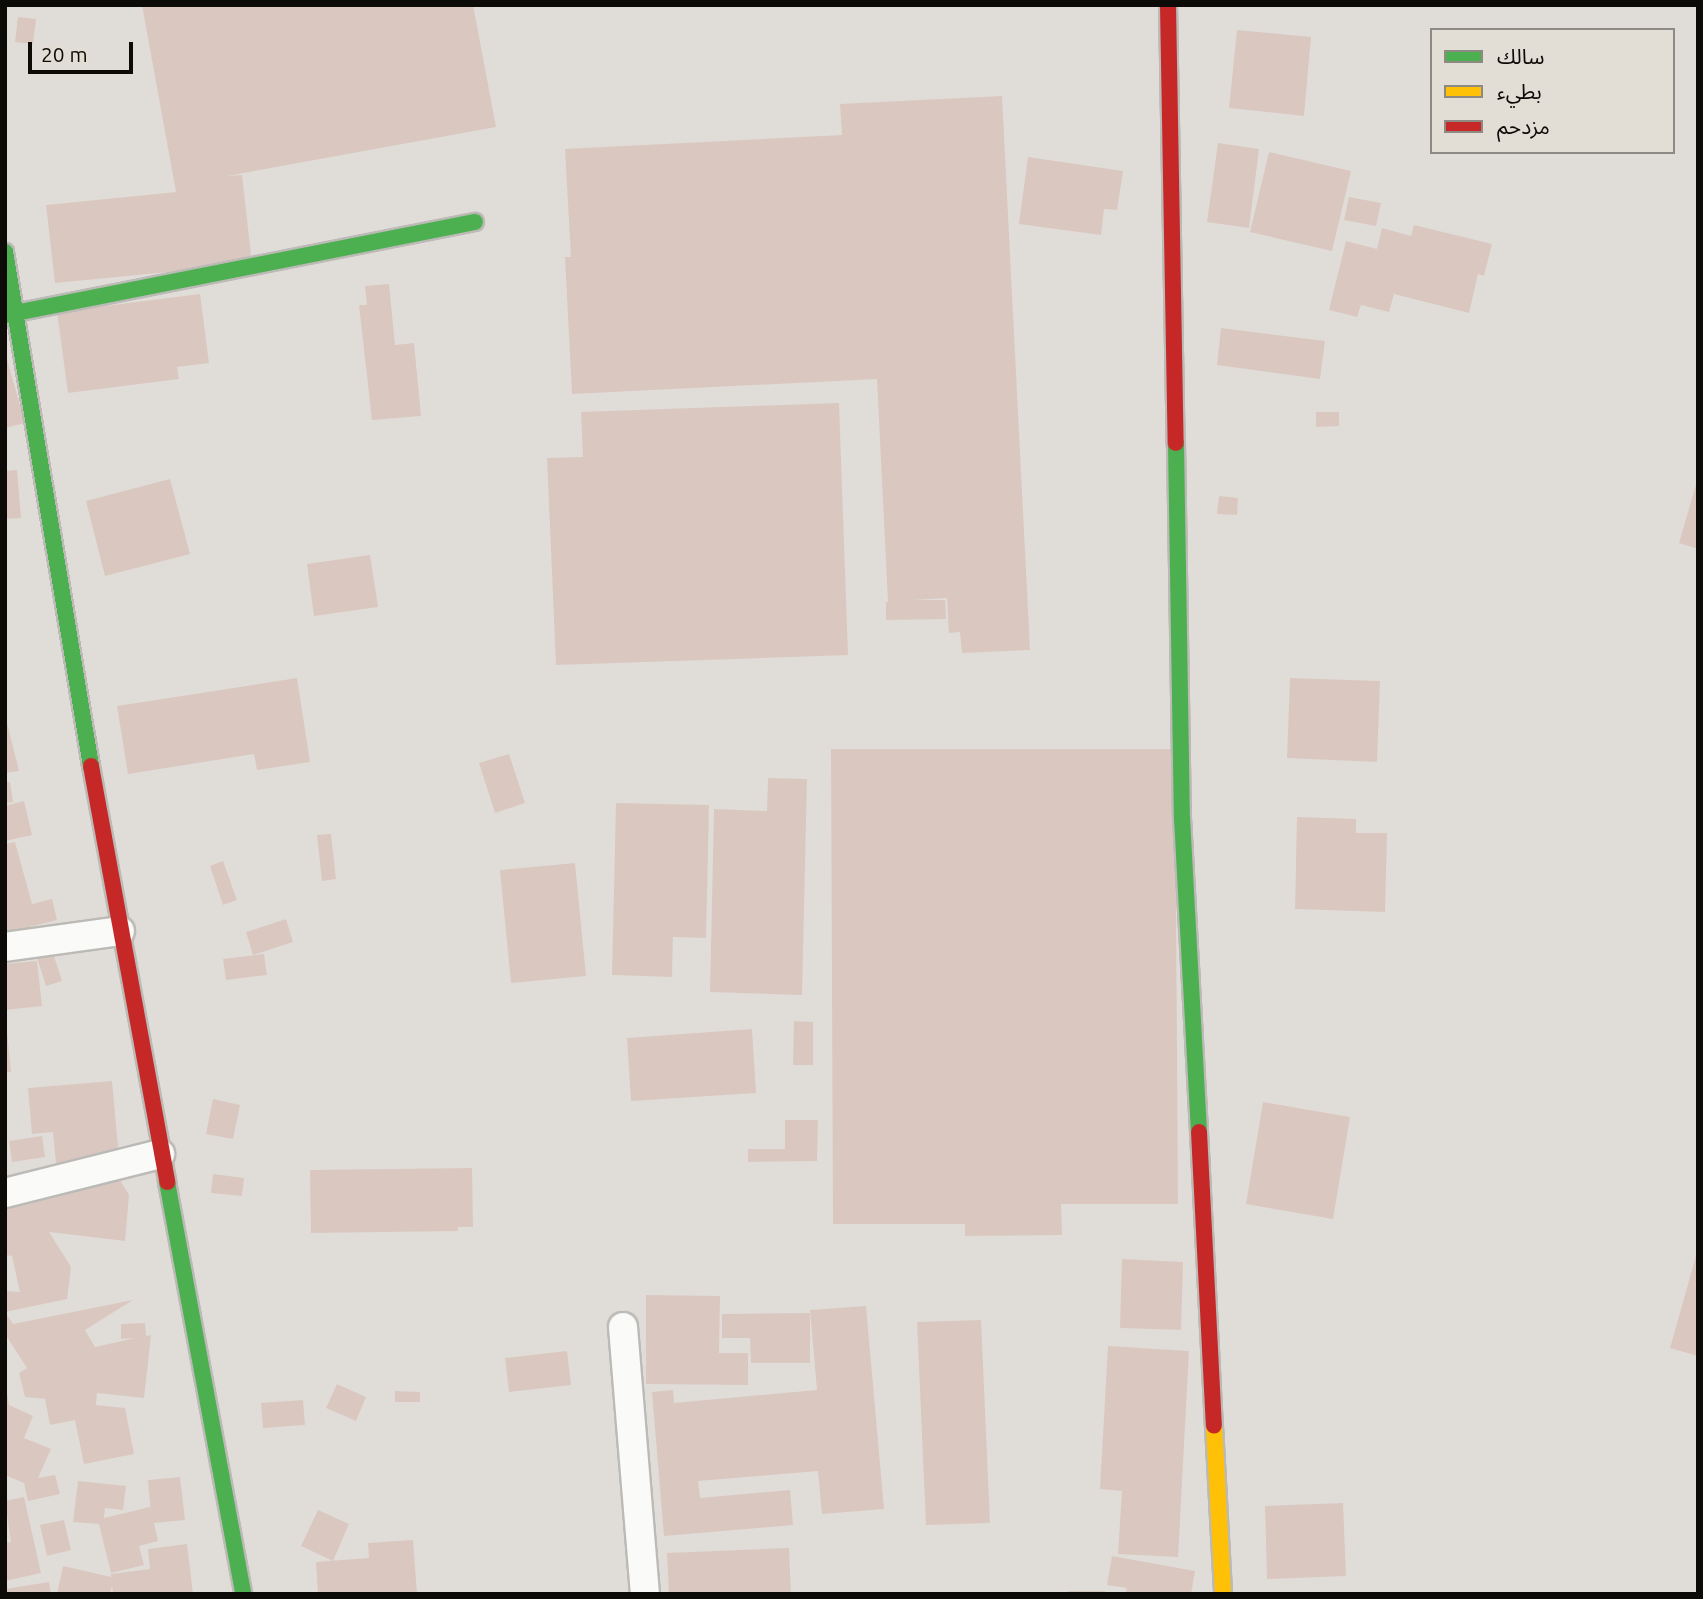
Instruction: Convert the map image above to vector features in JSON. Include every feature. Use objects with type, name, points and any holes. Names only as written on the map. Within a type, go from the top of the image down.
[{"type":"street","points":[[1168,5],[1182,818],[1223,1594]]},
{"type":"street","points":[[10,313],[475,222]]},
{"type":"street","points":[[5,252],[10,313],[160,1154],[243,1594]]},
{"type":"street","points":[[5,947],[120,931]]},
{"type":"street","points":[[5,1193],[160,1154]]},
{"type":"street","points":[[623,1327],[645,1594]]},
{"type":"building","points":[[142,5],[473,5],[496,127],[227,176],[242,175],[252,264],[55,283],[46,205],[176,192]]},
{"type":"building","points":[[18,17],[36,19],[33,44],[15,42]]},
{"type":"building","points":[[1237,30],[1311,37],[1304,116],[1229,108]]},
{"type":"building","points":[[1002,96],[1030,650],[962,653],[960,632],[949,633],[947,598],[913,600],[945,600],[946,619],[886,620],[888,602],[877,379],[572,394],[565,257],[571,257],[565,149],[842,135],[840,104]]},
{"type":"building","points":[[1218,143],[1259,149],[1249,228],[1207,222]]},
{"type":"building","points":[[1269,152],[1351,171],[1332,251],[1250,232]]},
{"type":"building","points":[[1028,157],[1123,171],[1117,210],[1104,209],[1101,235],[1019,224]]},
{"type":"building","points":[[1349,197],[1381,203],[1376,226],[1344,220]]},
{"type":"building","points":[[1414,225],[1492,244],[1484,276],[1478,274],[1469,313],[1394,294],[1389,312],[1361,305],[1357,317],[1329,310],[1346,241],[1377,249],[1382,228],[1411,236]]},
{"type":"building","points":[[389,284],[395,345],[414,343],[421,416],[372,420],[359,305],[367,305],[365,286]]},
{"type":"building","points":[[200,294],[209,363],[177,367],[179,379],[68,393],[57,312]]},
{"type":"building","points":[[1221,328],[1325,341],[1320,379],[1217,365]]},
{"type":"building","points":[[5,352],[25,423],[5,428]]},
{"type":"building","points":[[839,403],[848,655],[556,665],[547,458],[583,457],[581,412]]},
{"type":"building","points":[[1316,412],[1339,412],[1339,426],[1316,427]]},
{"type":"building","points":[[17,470],[21,518],[5,519],[5,471]]},
{"type":"building","points":[[170,479],[190,554],[105,576],[86,501]]},
{"type":"building","points":[[1698,481],[1698,549],[1679,543]]},
{"type":"building","points":[[1219,496],[1238,498],[1237,515],[1217,514]]},
{"type":"building","points":[[370,555],[378,607],[314,616],[307,564]]},
{"type":"building","points":[[297,678],[310,762],[257,770],[254,754],[128,774],[117,706]]},
{"type":"building","points":[[1290,678],[1380,681],[1377,762],[1287,758]]},
{"type":"building","points":[[5,715],[19,771],[5,773]]},
{"type":"building","points":[[831,749],[1175,749],[1178,1204],[1061,1204],[1062,1235],[965,1236],[965,1224],[833,1224]]},
{"type":"building","points":[[509,754],[525,803],[495,813],[479,763]]},
{"type":"building","points":[[768,778],[807,779],[802,995],[710,992],[714,809],[767,811]]},
{"type":"building","points":[[5,782],[10,782],[13,802],[5,803]]},
{"type":"building","points":[[24,801],[32,835],[5,841],[5,806]]},
{"type":"building","points":[[616,803],[709,805],[706,938],[673,937],[672,977],[612,975]]},
{"type":"building","points":[[1297,817],[1356,819],[1356,833],[1387,833],[1385,912],[1295,909]]},
{"type":"building","points":[[331,834],[336,879],[322,881],[317,835]]},
{"type":"building","points":[[15,842],[32,904],[52,899],[57,920],[5,933],[5,844]]},
{"type":"building","points":[[223,861],[237,900],[223,905],[210,866]]},
{"type":"building","points":[[575,863],[586,976],[511,983],[500,870]]},
{"type":"building","points":[[286,919],[293,942],[253,955],[246,932]]},
{"type":"building","points":[[53,953],[62,981],[46,986],[37,958]]},
{"type":"building","points":[[264,954],[267,975],[226,980],[223,959]]},
{"type":"building","points":[[37,961],[42,1006],[5,1010],[5,964]]},
{"type":"building","points":[[5,1011],[11,1072],[5,1072]]},
{"type":"building","points":[[794,1021],[813,1022],[813,1065],[793,1065]]},
{"type":"building","points":[[752,1029],[756,1093],[631,1101],[627,1038]]},
{"type":"building","points":[[112,1081],[119,1158],[56,1164],[53,1132],[32,1134],[28,1088]]},
{"type":"building","points":[[213,1099],[240,1105],[233,1139],[206,1134]]},
{"type":"building","points":[[1263,1102],[1350,1117],[1333,1219],[1246,1204]]},
{"type":"building","points":[[785,1120],[818,1120],[817,1161],[748,1162],[748,1149],[785,1149]]},
{"type":"building","points":[[42,1136],[45,1157],[12,1162],[9,1141]]},
{"type":"building","points":[[472,1168],[473,1227],[458,1227],[458,1231],[311,1233],[310,1170]]},
{"type":"building","points":[[213,1174],[244,1178],[242,1196],[211,1193]]},
{"type":"building","points":[[118,1177],[129,1195],[125,1241],[49,1232],[71,1267],[67,1299],[5,1312],[5,1291],[20,1292],[12,1256],[5,1255],[7,1199]]},
{"type":"building","points":[[1698,1252],[1698,1356],[1670,1348]]},
{"type":"building","points":[[1122,1259],[1183,1262],[1181,1330],[1120,1328]]},
{"type":"building","points":[[646,1295],[720,1296],[719,1353],[748,1353],[748,1385],[646,1384]]},
{"type":"building","points":[[133,1300],[85,1330],[95,1347],[136,1338],[121,1339],[121,1324],[145,1323],[146,1336],[151,1335],[144,1398],[97,1393],[96,1405],[125,1408],[134,1454],[84,1464],[75,1420],[50,1425],[45,1399],[25,1397],[19,1373],[27,1368],[5,1334],[5,1312],[13,1324]]},
{"type":"building","points":[[866,1306],[884,1509],[822,1514],[818,1471],[698,1481],[700,1498],[790,1490],[793,1525],[664,1536],[652,1392],[673,1390],[674,1403],[817,1390],[810,1310]]},
{"type":"building","points":[[810,1313],[810,1363],[751,1363],[750,1338],[722,1338],[722,1314]]},
{"type":"building","points":[[981,1320],[990,1523],[926,1525],[917,1322]]},
{"type":"building","points":[[1108,1346],[1189,1351],[1178,1557],[1118,1554],[1122,1491],[1100,1489]]},
{"type":"building","points":[[567,1351],[571,1385],[509,1392],[505,1358]]},
{"type":"building","points":[[337,1384],[366,1397],[356,1421],[326,1408]]},
{"type":"building","points":[[395,1391],[420,1392],[420,1402],[395,1402]]},
{"type":"building","points":[[7,1392],[9,1405],[33,1416],[24,1438],[51,1449],[38,1478],[55,1475],[60,1494],[28,1501],[24,1483],[5,1475]]},
{"type":"building","points":[[303,1400],[305,1425],[263,1428],[261,1403]]},
{"type":"building","points":[[180,1477],[185,1520],[154,1523],[158,1541],[139,1546],[144,1565],[111,1573],[99,1524],[73,1522],[78,1481],[126,1486],[123,1510],[105,1508],[104,1518],[150,1507],[151,1515],[148,1480]]},
{"type":"building","points":[[24,1497],[41,1573],[5,1581],[5,1543],[11,1542],[5,1501]]},
{"type":"building","points":[[1343,1503],[1346,1576],[1267,1579],[1265,1506]]},
{"type":"building","points":[[318,1510],[349,1524],[333,1561],[301,1546]]},
{"type":"building","points":[[64,1520],[71,1550],[47,1556],[40,1525]]},
{"type":"building","points":[[413,1540],[417,1594],[318,1594],[316,1562],[369,1558],[368,1543]]},
{"type":"building","points":[[187,1544],[193,1594],[113,1594],[112,1586],[110,1594],[57,1594],[63,1566],[111,1577],[111,1574],[150,1569],[148,1549]]},
{"type":"building","points":[[789,1548],[791,1594],[669,1594],[667,1553]]},
{"type":"building","points":[[1112,1556],[1195,1571],[1191,1594],[1125,1594],[1127,1588],[1107,1585]]},
{"type":"building","points":[[49,1582],[51,1594],[5,1594],[5,1589]]},
{"type":"building","points":[[1068,1591],[1105,1591],[1105,1594],[1068,1594]]},
{"type":"traffic: fast","points":[[5,315],[475,222]]},
{"type":"traffic: fast","points":[[5,252],[91,766]]},
{"type":"traffic: fast","points":[[1176,443],[1182,818],[1199,1132]]},
{"type":"traffic: fast","points":[[167,1182],[243,1594]]},
{"type":"traffic: slow","points":[[1214,1426],[1223,1594]]},
{"type":"traffic: jam","points":[[1168,5],[1176,443]]},
{"type":"traffic: jam","points":[[91,766],[167,1182]]},
{"type":"traffic: jam","points":[[1199,1132],[1214,1426]]}]
